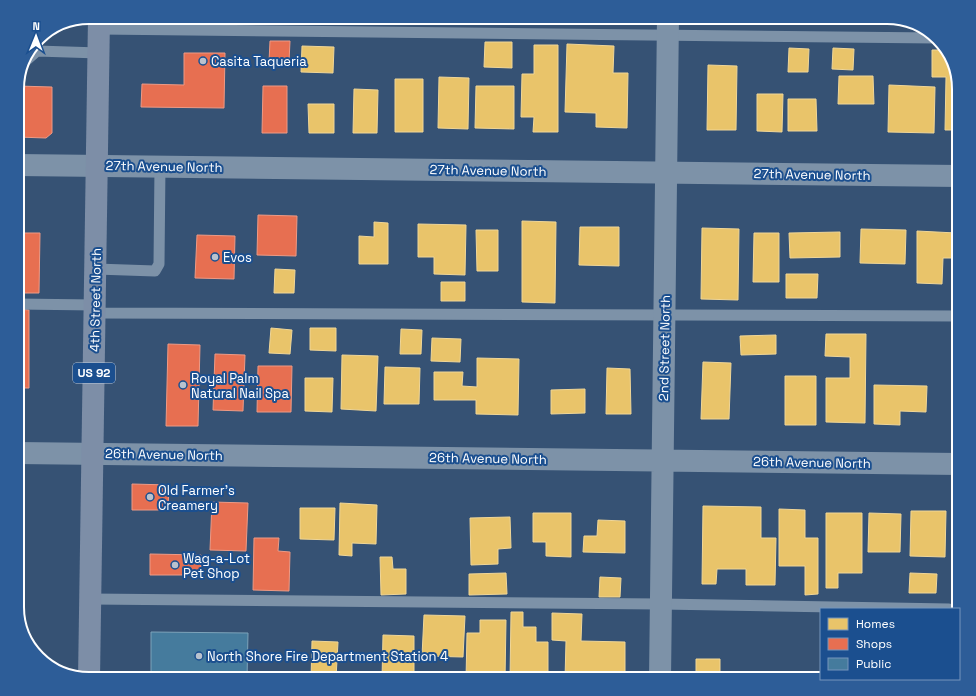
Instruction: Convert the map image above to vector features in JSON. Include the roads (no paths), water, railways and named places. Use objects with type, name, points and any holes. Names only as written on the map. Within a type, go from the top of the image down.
[{"type":"main road","name":"4th Street North","points":[[89,672],[99,24]]},
{"type":"street","name":"2nd Street North","points":[[660,672],[668,26]]},
{"type":"street","name":"27th Avenue North","points":[[24,165],[952,176]]},
{"type":"street","name":"26th Avenue North","points":[[24,453],[952,464]]},
{"type":"lane","points":[[289,24],[668,26],[928,38]]},
{"type":"lane","points":[[56,49],[99,53]]},
{"type":"lane","points":[[96,269],[155,271],[159,264],[160,166]]},
{"type":"lane","points":[[24,304],[95,309],[665,316],[952,316]]},
{"type":"lane","points":[[90,599],[662,604],[892,608]]},
{"type":"place","name":"Casita Taqueria","points":[[203,61]]},
{"type":"place","name":"Evos","points":[[215,257]]},
{"type":"place","name":"Royal Palm Natural Nail Spa","points":[[183,385]]},
{"type":"place","name":"Old Farmer's Creamery","points":[[150,497]]},
{"type":"place","name":"Wag-a-Lot Pet Shop","points":[[175,565]]},
{"type":"place","name":"North Shore Fire Department Station 4","points":[[199,656]]}]
